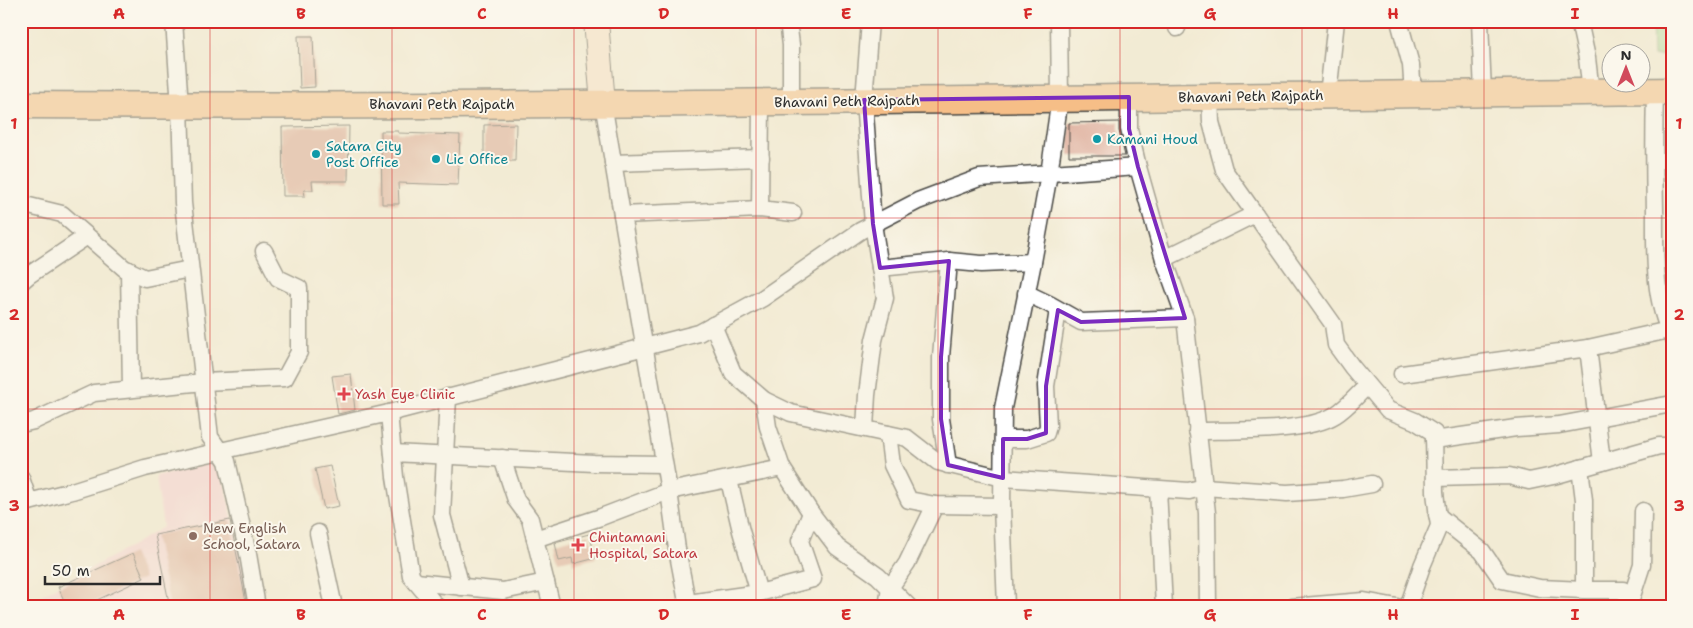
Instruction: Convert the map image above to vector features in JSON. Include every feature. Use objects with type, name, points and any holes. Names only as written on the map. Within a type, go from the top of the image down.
[{"type":"main road","points":[[596,21],[603,103]]},
{"type":"main road","name":"Bhavani Peth Rajpath","points":[[21,105],[180,106],[761,102],[1663,91]]},
{"type":"street","points":[[174,21],[180,106],[183,203],[210,437],[226,461],[248,554],[258,607]]},
{"type":"street","points":[[788,21],[791,45],[791,101]]},
{"type":"street","points":[[865,428],[874,340],[886,298],[872,224],[864,100],[870,21]]},
{"type":"street","points":[[1006,607],[1002,506],[1003,408],[1049,174],[1060,98],[1060,21]]},
{"type":"street","points":[[1328,95],[1336,21]]},
{"type":"street","points":[[1399,21],[1411,65],[1413,94]]},
{"type":"street","points":[[1480,21],[1483,93]]},
{"type":"street","points":[[1579,21],[1587,58],[1590,92]]},
{"type":"street","points":[[1402,374],[1588,348],[1669,324],[1658,287],[1655,262],[1654,153],[1663,91]]},
{"type":"street","points":[[1210,96],[1211,122],[1224,170],[1333,324],[1336,345],[1388,410],[1415,421],[1434,433],[1439,526],[1422,566],[1408,607]]},
{"type":"street","points":[[1129,97],[1129,129],[1138,167],[1164,259],[1185,318],[1207,514],[1208,607]]},
{"type":"street","points":[[760,209],[761,102]]},
{"type":"street","points":[[603,103],[688,605],[759,593],[813,579],[800,541],[811,513]]},
{"type":"street","points":[[613,163],[761,158]]},
{"type":"street","points":[[21,478],[25,503],[72,491],[145,468],[389,413],[698,333],[763,298],[860,231],[918,201],[979,178],[1138,167]]},
{"type":"street","points":[[21,204],[62,214],[129,270],[144,278],[190,269]]},
{"type":"street","points":[[622,215],[760,209],[793,213]]},
{"type":"street","points":[[1164,259],[1255,214]]},
{"type":"street","points":[[21,282],[87,236]]},
{"type":"street","points":[[21,424],[34,421],[94,392],[204,382],[285,378],[298,352],[298,288],[278,278],[264,251]]},
{"type":"street","points":[[880,268],[949,261],[981,264],[1033,262]]},
{"type":"street","points":[[948,465],[941,418],[941,357],[949,261]]},
{"type":"street","points":[[129,270],[131,389]]},
{"type":"street","points":[[1026,294],[1081,322],[1185,318]]},
{"type":"street","points":[[1003,439],[1028,439],[1046,432],[1048,426],[1046,386],[1058,310]]},
{"type":"street","points":[[713,324],[733,373],[764,400],[791,413],[907,438],[938,462],[948,465],[1003,478],[1189,491],[1204,487],[1287,493],[1343,489],[1372,484]]},
{"type":"street","points":[[1588,348],[1602,462]]},
{"type":"street","points":[[1197,431],[1292,427],[1319,422],[1336,415],[1367,386]]},
{"type":"street","points":[[448,397],[442,515],[461,587]]},
{"type":"street","points":[[764,400],[768,427],[782,468],[811,513],[837,547],[878,576],[910,607]]},
{"type":"street","points":[[1434,440],[1516,428],[1559,425],[1672,404]]},
{"type":"street","points":[[389,413],[411,576],[432,605]]},
{"type":"street","points":[[888,434],[892,465],[909,500],[935,505],[1002,506]]},
{"type":"street","points":[[1435,478],[1510,476],[1529,481],[1659,446],[1672,446]]},
{"type":"street","points":[[393,453],[594,463],[663,464]]},
{"type":"street","points":[[502,458],[516,500],[530,519],[552,607]]},
{"type":"street","points":[[535,539],[601,517],[669,491],[782,468]]},
{"type":"street","points":[[1580,468],[1584,500],[1584,590]]},
{"type":"street","points":[[729,480],[759,593]]},
{"type":"street","points":[[1158,489],[1164,607]]},
{"type":"street","points":[[887,607],[890,588],[907,563],[935,505]]},
{"type":"street","points":[[1632,604],[1642,565],[1643,511]]},
{"type":"street","points":[[1438,515],[1482,551],[1502,580],[1540,588],[1624,590],[1632,604]]},
{"type":"street","points":[[318,533],[334,607]]},
{"type":"street","points":[[416,582],[503,591],[546,582]]},
{"type":"street","points":[[1291,607],[1364,604],[1397,607]]},
{"type":"highlighted area","points":[[1129,97],[1129,129],[1138,167],[1185,318],[1081,322],[1058,310],[1046,386],[1046,433],[1027,439],[1003,439],[1003,478],[948,465],[941,419],[941,357],[949,261],[880,268],[873,224],[864,100]]},
{"type":"shaded area","name":"New English School, Satara","points":[[219,460],[253,607],[37,607],[32,600],[163,527],[156,476]]},
{"type":"green space","points":[[1652,21],[1672,21],[1672,55],[1653,56]]},
{"type":"building","points":[[298,36],[313,36],[315,87],[300,88]]},
{"type":"building","name":"Kamani Houd","points":[[1119,122],[1119,131],[1125,156],[1069,156],[1069,123]]},
{"type":"building","points":[[516,124],[515,161],[484,161],[484,125]]},
{"type":"building","name":"Satara City Post Office","points":[[349,126],[348,181],[312,181],[313,190],[304,190],[305,196],[283,196],[282,127]]},
{"type":"building","points":[[381,131],[460,135],[458,185],[398,183],[399,204],[382,204]]},
{"type":"building","points":[[351,374],[355,410],[338,414],[332,376]]},
{"type":"building","points":[[330,466],[339,506],[324,509],[315,469]]},
{"type":"building","points":[[230,520],[247,607],[170,607],[155,535]]},
{"type":"building","points":[[589,534],[596,558],[573,564],[572,558],[559,561],[555,543]]},
{"type":"building","points":[[133,553],[144,578],[82,607],[67,607],[58,587]]},
{"type":"place","name":"Kamani Houd","points":[[1097,139]]},
{"type":"place","name":"Satara City Post Office","points":[[316,154]]},
{"type":"place","name":"Lic Office","points":[[436,159]]},
{"type":"place","name":"Yash Eye Clinic","points":[[344,394]]},
{"type":"place","name":"New English School, Satara","points":[[193,536]]},
{"type":"place","name":"Chintamani Hospital, Satara","points":[[578,545]]}]
